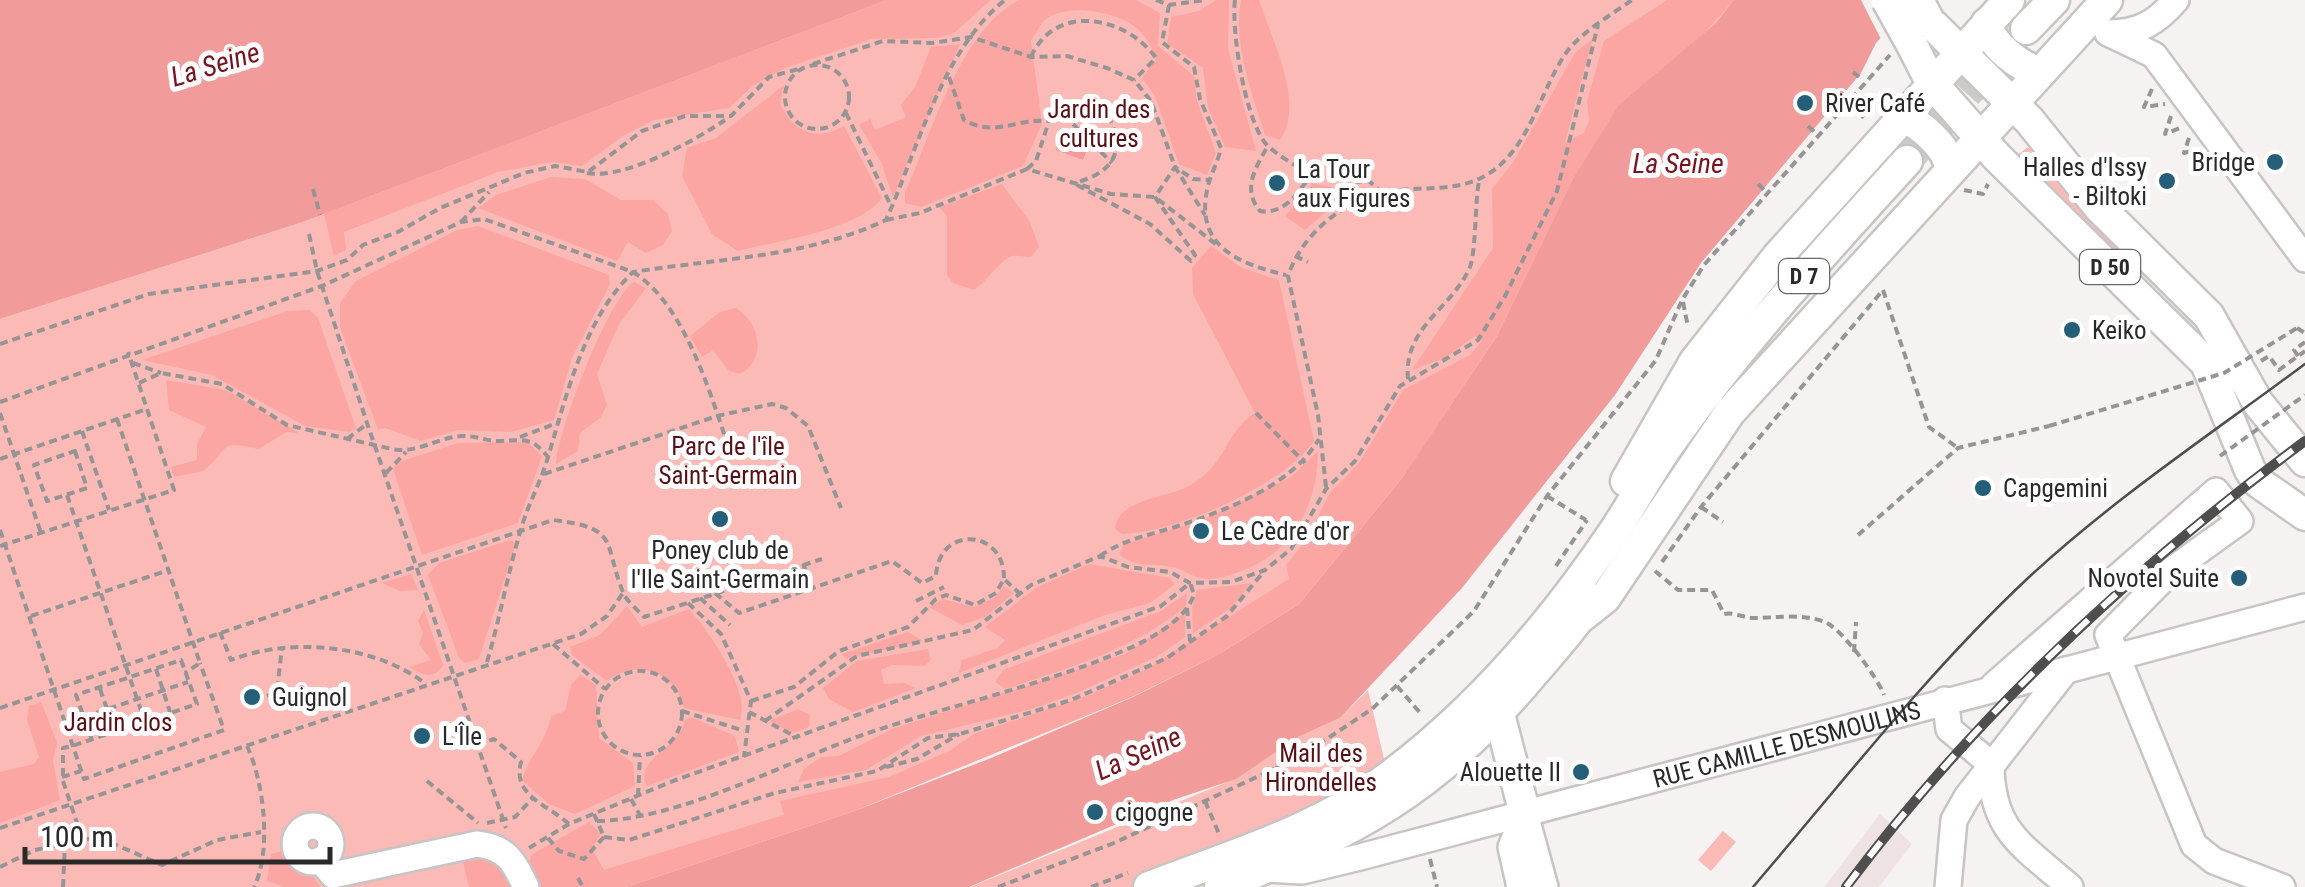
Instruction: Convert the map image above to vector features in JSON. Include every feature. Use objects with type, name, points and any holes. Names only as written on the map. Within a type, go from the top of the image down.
[{"type":"main road","name":"D 50","points":[[1887,0],[1914,27],[1958,54],[2012,104],[2099,207],[2209,316],[2258,403],[2305,461]]},
{"type":"main road","points":[[2008,0],[1931,82],[1886,120],[1695,361],[1594,525],[1563,598],[1605,598],[1730,412],[1953,178],[1979,137],[2041,72],[2096,28],[2106,0]]},
{"type":"main road","points":[[2026,29],[2054,0]]},
{"type":"main road","points":[[1987,23],[1991,37],[2028,70],[2041,72]]},
{"type":"main road","name":"D 50","points":[[1914,27],[1931,82],[1979,137],[2190,345],[2213,375],[2237,447],[2250,470],[2286,504],[2305,515]]},
{"type":"main road","points":[[1886,120],[1911,119],[1947,153],[1953,178]]},
{"type":"main road","name":"D 7","points":[[1144,878],[1296,828],[1388,778],[1481,698],[1563,598],[1707,396],[1825,251],[1907,160]]},
{"type":"main road","name":"D 7","points":[[1220,887],[1362,825],[1399,802],[1499,714],[1563,598]]},
{"type":"main road","points":[[1499,714],[1525,814]]},
{"type":"street","points":[[2096,28],[2132,33],[2148,26],[2176,0]]},
{"type":"street","points":[[2096,28],[2154,56],[2305,259]]},
{"type":"street","name":"D 50","points":[[2190,345],[2233,357]]},
{"type":"street","points":[[1990,689],[2216,491],[2240,521],[2172,570],[2112,646],[2194,845],[2214,861],[2282,887]]},
{"type":"street","name":"RUE CAMILLE DESMOULINS","points":[[1268,869],[1302,872],[2066,670],[2112,646],[2305,607]]},
{"type":"street","points":[[1948,887],[1954,820],[1991,764],[2066,670]]},
{"type":"street","points":[[1945,700],[1949,729],[1991,764]]},
{"type":"street","points":[[1991,764],[1991,798],[2003,826],[2070,887]]},
{"type":"street","points":[[1520,887],[1511,847],[1525,814]]},
{"type":"street","points":[[1525,814],[1545,887]]},
{"type":"street","points":[[320,860],[333,875],[478,844],[510,856],[526,887]]},
{"type":"path","points":[[886,220],[949,76],[984,16],[1006,0]]},
{"type":"path","points":[[1156,0],[1170,6],[1205,0]]},
{"type":"path","points":[[1235,0],[1233,40],[1240,76],[1268,147],[1310,176],[1339,184],[1369,181],[1382,193]]},
{"type":"path","points":[[1326,490],[1321,436],[1288,276],[1306,238],[1345,209],[1382,193],[1479,179],[1506,160],[1567,50],[1632,0]]},
{"type":"path","points":[[1170,6],[1162,42],[1166,49],[1194,66],[1200,99],[1221,148],[1204,215]]},
{"type":"path","points":[[1030,57],[1043,35],[1079,21],[1129,30],[1156,58]]},
{"type":"path","points":[[882,768],[917,743],[1071,700],[1167,658],[1227,616],[1265,570],[1291,549],[1326,490],[1342,477],[1408,379],[1478,340],[1506,296],[1557,191],[1598,25]]},
{"type":"path","points":[[998,887],[1114,843],[1298,758],[1372,710],[1474,611],[1547,496],[1656,360],[1682,300],[1704,265],[1914,27]]},
{"type":"path","points":[[0,344],[149,294],[316,271],[347,260],[363,244],[398,232],[440,208],[538,169],[555,166],[601,176],[622,169],[686,144],[731,116],[769,77],[883,41],[932,43],[972,38],[1030,57],[1067,56],[1134,80],[1151,101],[1175,167],[1217,245]]},
{"type":"path","points":[[1134,80],[1166,49]]},
{"type":"path","points":[[812,64],[824,65],[842,76],[850,94],[845,113],[892,208]]},
{"type":"path","points":[[802,68],[785,93],[794,120],[822,128],[845,113]]},
{"type":"path","points":[[1853,72],[1859,77]]},
{"type":"path","points":[[949,76],[964,120],[982,130],[999,130],[1024,119],[1049,121],[1088,108],[1107,114],[1120,140],[1112,163],[1100,175],[1074,182]]},
{"type":"path","points":[[1848,104],[1886,120]]},
{"type":"path","points":[[1064,115],[1112,163]]},
{"type":"path","points":[[578,172],[597,168],[632,136],[674,118],[731,116]]},
{"type":"path","points":[[487,662],[521,527],[543,474],[557,422],[597,320],[617,287],[633,272],[786,254],[842,241],[886,220],[920,212],[1026,170],[1036,161],[1049,121]]},
{"type":"path","points":[[1808,126],[1819,136]]},
{"type":"path","points":[[1268,147],[1251,180],[1251,198],[1260,211],[1270,213],[1290,202],[1310,176]]},
{"type":"path","points":[[1175,167],[1193,179],[1210,180]]},
{"type":"path","points":[[1155,197],[1175,167]]},
{"type":"path","points":[[1026,170],[1112,194],[1155,197],[1232,259],[1288,276]]},
{"type":"path","points":[[1953,178],[1983,194],[1992,176]]},
{"type":"path","points":[[1408,379],[1408,352],[1423,326],[1459,288],[1472,261],[1472,221],[1479,179]]},
{"type":"path","points":[[1074,182],[1150,224],[1195,260],[1155,197]]},
{"type":"path","points":[[1758,184],[1764,190]]},
{"type":"path","points":[[313,188],[320,215]]},
{"type":"path","points":[[461,222],[492,188]]},
{"type":"path","points":[[0,402],[128,352],[322,286],[461,222],[484,219],[633,272],[653,284],[695,356],[734,463]]},
{"type":"path","points":[[1464,224],[1472,221]]},
{"type":"path","points":[[309,234],[316,271],[451,676],[504,818],[510,856],[568,824],[638,796],[1161,606],[1190,583]]},
{"type":"path","points":[[1295,256],[1308,262]]},
{"type":"path","points":[[1646,582],[1701,508],[1883,290],[1929,427],[1958,448]]},
{"type":"path","points":[[1858,535],[1958,448],[2050,426],[2224,374],[2297,328],[2304,337],[2294,350],[2298,356]]},
{"type":"path","points":[[2274,362],[2278,370],[2305,351]]},
{"type":"path","points":[[2,545],[174,490],[128,352]]},
{"type":"path","points":[[132,362],[161,373],[222,384],[286,425],[406,452]]},
{"type":"path","points":[[139,383],[161,373]]},
{"type":"path","points":[[2220,456],[2305,395]]},
{"type":"path","points":[[543,474],[717,416],[772,404],[799,416],[808,426],[841,508]]},
{"type":"path","points":[[0,458],[147,409]]},
{"type":"path","points":[[1256,413],[1305,462]]},
{"type":"path","points":[[0,414],[41,533]]},
{"type":"path","points":[[0,530],[84,779],[224,730],[117,419]]},
{"type":"path","points":[[385,475],[392,462],[406,452],[457,436],[500,441],[520,438],[557,422]]},
{"type":"path","points":[[347,439],[367,424]]},
{"type":"path","points":[[82,431],[110,510]]},
{"type":"path","points":[[765,720],[857,656],[974,630],[1056,571],[1100,556],[1118,543],[1180,526],[1286,477],[1305,462],[1321,436]]},
{"type":"path","points":[[520,438],[539,445],[548,457]]},
{"type":"path","points":[[48,442],[53,459]]},
{"type":"path","points":[[75,452],[87,488],[46,501],[34,465],[53,459],[75,452]]},
{"type":"path","points":[[66,495],[145,722]]},
{"type":"path","points":[[1547,496],[1594,525],[1563,598]]},
{"type":"path","points":[[1701,508],[1723,522]]},
{"type":"path","points":[[0,708],[521,527],[553,520],[580,523],[600,532],[616,556],[623,592],[644,617],[822,559]]},
{"type":"path","points":[[715,593],[739,613],[892,561],[922,583],[936,576],[937,563],[948,545],[977,538],[995,548],[1002,560],[1004,579],[1020,594]]},
{"type":"path","points":[[1100,556],[1128,567],[1170,572],[1190,583],[1231,582],[1265,570]]},
{"type":"path","points":[[803,564],[812,588]]},
{"type":"path","points":[[30,616],[169,570]]},
{"type":"path","points":[[1655,571],[1678,590],[1712,590],[1724,614],[1737,612],[1751,619],[1772,614],[1827,622],[1878,680],[1891,714]]},
{"type":"path","points":[[751,702],[794,687],[839,652],[908,627],[936,599],[946,595],[965,605],[988,600],[1004,579]]},
{"type":"path","points":[[598,821],[640,816],[872,732],[1118,653],[1160,632],[1187,608],[1194,594],[1190,583]]},
{"type":"path","points":[[916,600],[944,587]]},
{"type":"path","points":[[0,828],[487,662],[581,634],[607,616],[623,592]]},
{"type":"path","points":[[700,598],[730,625]]},
{"type":"path","points":[[687,602],[722,634],[751,702],[744,757]]},
{"type":"path","points":[[1187,608],[1190,642]]},
{"type":"path","points":[[1854,652],[1856,622]]},
{"type":"path","points":[[220,632],[231,660],[282,647],[344,651],[410,672],[426,684]]},
{"type":"path","points":[[554,644],[605,688]]},
{"type":"path","points":[[267,696],[280,683],[282,647]]},
{"type":"path","points":[[170,649],[175,662]]},
{"type":"path","points":[[82,838],[62,777],[62,748],[92,740],[197,704],[180,660],[76,695],[92,740]]},
{"type":"path","points":[[185,672],[200,663]]},
{"type":"path","points":[[156,668],[171,713]]},
{"type":"path","points":[[634,671],[657,674],[675,689],[682,711],[680,728],[671,742],[657,752],[640,756],[615,748],[599,727],[599,701],[605,688],[634,671]]},
{"type":"path","points":[[80,679],[86,692]]},
{"type":"path","points":[[84,716],[188,682]]},
{"type":"path","points":[[1396,686],[1422,715]]},
{"type":"path","points":[[99,688],[115,732]]},
{"type":"path","points":[[682,711],[746,732]]},
{"type":"path","points":[[749,712],[798,738]]},
{"type":"path","points":[[604,836],[629,840],[775,792],[917,759],[960,734]]},
{"type":"path","points":[[477,745],[494,740],[521,762],[517,779],[533,798],[568,824]]},
{"type":"path","points":[[247,746],[264,792],[264,855],[254,887]]},
{"type":"path","points":[[638,796],[640,756]]},
{"type":"path","points":[[62,777],[81,771]]},
{"type":"path","points":[[428,781],[481,825],[515,817],[533,798]]},
{"type":"path","points":[[631,799],[640,816]]},
{"type":"path","points":[[1205,801],[1220,838],[1230,834]]},
{"type":"path","points":[[594,814],[604,836]]},
{"type":"path","points":[[0,867],[35,850],[98,837],[162,865],[217,840],[261,832]]},
{"type":"path","points":[[547,836],[560,851],[584,860],[604,836]]},
{"type":"path","points":[[62,887],[65,843]]},
{"type":"path","points":[[578,878],[583,887]]},
{"type":"path","points":[[1090,887],[1144,878]]},
{"type":"shaded area","points":[[887,0],[991,0],[954,33],[938,38],[872,39],[785,68],[754,85],[729,108],[654,120],[623,136],[582,166],[552,162],[498,172],[344,232],[346,250],[334,256],[324,214]]},
{"type":"shaded area","points":[[1019,0],[1136,0],[1160,13],[1158,46],[1194,76],[1197,101],[1216,153],[1207,175],[1179,164],[1155,96],[1142,78],[1156,59],[1142,33],[1114,16],[1076,10],[1044,21],[1031,41],[1042,124],[1023,166],[921,207],[905,203],[905,193],[937,114],[964,59],[998,15]]},
{"type":"shaded area","points":[[1216,0],[1229,0],[1228,49],[1256,151],[1225,147],[1208,107],[1203,68],[1167,43],[1171,17],[1199,11]]},
{"type":"shaded area","points":[[1241,0],[1259,0],[1284,70],[1289,108],[1280,140],[1265,135],[1250,85],[1240,35]]},
{"type":"shaded area","points":[[1667,0],[1734,0],[1573,179],[1497,335],[1402,478],[1299,604],[1219,654],[1132,697],[857,810],[626,887],[535,887],[528,873],[531,855],[589,822],[601,834],[592,849],[604,870],[784,815],[780,801],[889,777],[951,750],[973,734],[1081,698],[1145,670],[1289,579],[1286,565],[1306,540],[1330,493],[1359,463],[1403,390],[1470,355],[1482,341],[1475,336],[1445,358],[1412,370],[1493,248],[1492,189],[1514,161],[1575,53],[1593,38],[1565,142],[1584,133],[1589,121],[1587,101],[1604,41]]},
{"type":"shaded area","points":[[960,44],[893,197],[881,162],[859,125],[870,119],[875,130],[906,117],[901,105],[915,87],[931,47]]},
{"type":"shaded area","points":[[784,85],[780,104],[800,128],[815,134],[844,126],[882,198],[871,209],[836,226],[738,251],[712,234],[682,176],[687,148],[716,138]]},
{"type":"shaded area","points":[[551,177],[585,179],[621,200],[653,200],[668,214],[672,231],[663,245],[646,253],[628,242],[617,261],[478,208],[496,195]]},
{"type":"shaded area","points":[[1313,183],[1345,190],[1364,187],[1369,191],[1329,209],[1305,230],[1285,216]]},
{"type":"shaded area","points":[[1002,184],[1030,222],[1039,247],[1031,257],[1009,257],[974,290],[953,283],[947,275],[947,216],[939,207]]},
{"type":"shaded area","points":[[478,226],[609,275],[610,284],[572,358],[554,420],[511,432],[458,430],[421,441],[385,428],[378,430],[340,327],[340,303],[356,281],[457,230]]},
{"type":"shaded area","points":[[1211,246],[1242,268],[1279,280],[1314,441],[1279,474],[1227,504],[1170,525],[1122,534],[1115,529],[1124,512],[1200,479],[1255,413],[1193,294],[1192,268]]},
{"type":"shaded area","points":[[634,282],[646,288],[618,326],[597,374],[607,405],[601,417],[580,433],[578,451],[556,464],[565,424],[598,339]]},
{"type":"shaded area","points":[[736,308],[751,322],[758,341],[755,359],[740,374],[729,371],[713,350],[702,357],[690,336],[720,312]]},
{"type":"shaded area","points":[[310,310],[318,318],[356,428],[350,432],[305,426],[212,375],[142,360],[288,311]]},
{"type":"shaded area","points":[[166,380],[226,390],[301,434],[287,432],[258,449],[229,446],[203,471],[174,477],[171,467],[197,460],[197,444],[206,427],[169,410]]},
{"type":"shaded area","points":[[528,442],[542,456],[518,523],[422,555],[393,469],[396,463],[458,443]]},
{"type":"shaded area","points":[[1318,451],[1314,488],[1300,522],[1278,550],[1263,561],[1230,575],[1206,579],[1175,568],[1137,563],[1119,554],[1124,544],[1203,520],[1291,477]]},
{"type":"shaded area","points":[[510,540],[516,544],[479,659],[465,663],[459,658],[428,575],[439,563]]},
{"type":"shaded area","points":[[1089,564],[1170,578],[1175,584],[1150,603],[1105,615],[959,673],[962,660],[998,648],[1005,640],[985,627],[1036,588]]},
{"type":"shaded area","points":[[411,574],[418,590],[400,591],[382,583]]},
{"type":"shaded area","points":[[1251,583],[1231,608],[1193,633],[1192,608],[1197,590]]},
{"type":"shaded area","points":[[1004,586],[1014,593],[985,617],[962,625],[929,607],[943,599],[974,607],[994,598]]},
{"type":"shaded area","points":[[1187,593],[1186,606],[1123,646],[1006,689],[995,682],[1003,670],[1161,611]]},
{"type":"shaded area","points":[[627,606],[642,627],[689,609],[717,646],[734,679],[740,694],[740,720],[684,708],[672,685],[653,672],[630,670],[607,681],[572,655],[570,647],[600,635]]},
{"type":"shaded area","points":[[424,610],[443,665],[431,675],[409,667],[431,660],[419,644],[423,633],[418,621]]},
{"type":"shaded area","points":[[1185,613],[1185,637],[1158,656],[1079,692],[1035,708],[921,736],[866,770],[798,782],[804,769],[821,757],[839,756],[892,729],[1125,654]]},
{"type":"shaded area","points":[[908,632],[923,641],[846,659],[842,654]]},
{"type":"shaded area","points":[[928,649],[931,660],[924,666],[892,665],[881,670],[884,684],[904,683],[916,688],[853,712],[829,699],[823,688],[857,661]]},
{"type":"shaded area","points":[[580,675],[596,685],[599,738],[633,763],[635,786],[575,814],[549,804],[522,780],[551,716],[565,711],[571,685]]},
{"type":"shaded area","points":[[41,702],[57,742],[53,761],[60,800],[0,823],[0,772],[34,764],[39,757],[27,720],[29,706]]},
{"type":"shaded area","points":[[798,709],[810,715],[809,727],[793,733],[769,721]]},
{"type":"shaded area","points":[[691,717],[735,736],[739,752],[647,786],[644,777],[651,761]]},
{"type":"shaded area","points":[[1880,814],[1912,844],[1879,887],[1824,887]]},
{"type":"shaded area","points":[[285,850],[310,871],[320,887],[284,887],[267,881],[271,854]]},
{"type":"shaded area","points":[[462,858],[495,864],[519,887],[469,887]]},
{"type":"green space","name":"Parc de l'île Saint-Germain","points":[[887,0],[1734,0],[1402,478],[1219,654],[626,887],[0,887],[0,319],[303,222]]},
{"type":"green space","points":[[2028,147],[2084,214],[2147,278],[2107,249],[2016,156]]},
{"type":"green space","name":"Mail des Hirondelles","points":[[1368,690],[1388,776],[1145,887],[970,887],[1225,783],[1298,737],[1340,718]]},
{"type":"green space","points":[[1723,831],[1736,842],[1711,871],[1698,860]]},
{"type":"water","name":"La Seine","points":[[0,0],[887,0],[303,222],[0,319]]},
{"type":"water","name":"La Seine","points":[[1734,0],[1918,0],[1876,43],[1861,73],[1701,263],[1615,395],[1462,588],[1340,718],[1298,737],[1236,779],[1173,800],[969,887],[626,887],[857,810],[991,758],[1133,697],[1219,654],[1299,604],[1402,478],[1497,336],[1573,179],[1619,105],[1716,23]]},
{"type":"water","points":[[1063,132],[1087,150],[1083,160],[1056,150],[1056,138]]},
{"type":"pier","points":[[1861,0],[1923,0],[1883,43]]},
{"type":"tunnel","points":[[1907,161],[2022,33]]},
{"type":"tram line","points":[[1753,887],[1920,690],[2027,579],[2128,494],[2305,364]]},
{"type":"railway","points":[[1846,887],[1948,762],[2059,647],[2179,540],[2305,441]]},
{"type":"place","name":"River Café","points":[[1805,103]]},
{"type":"place","name":"Bridge","points":[[2275,162]]},
{"type":"place","name":"Halles d'Issy - Biltoki","points":[[2167,181]]},
{"type":"place","name":"La Tour aux Figures","points":[[1277,183]]},
{"type":"place","name":"Keiko","points":[[2072,330]]},
{"type":"place","name":"Capgemini","points":[[1983,488]]},
{"type":"place","name":"Poney club de l'Ile Saint-Germain","points":[[720,519]]},
{"type":"place","name":"Le Cèdre d'or","points":[[1201,531]]},
{"type":"place","name":"Novotel Suite","points":[[2239,578]]},
{"type":"place","name":"Guignol","points":[[252,697]]},
{"type":"place","name":"L'Île","points":[[422,736]]},
{"type":"place","name":"Alouette II","points":[[1581,772]]},
{"type":"place","name":"cigogne","points":[[1095,812]]},
{"type":"park label","name":"Jardin des cultures","points":[[1099,124]]},
{"type":"park label","name":"Jardin clos","points":[[118,722]]}]
